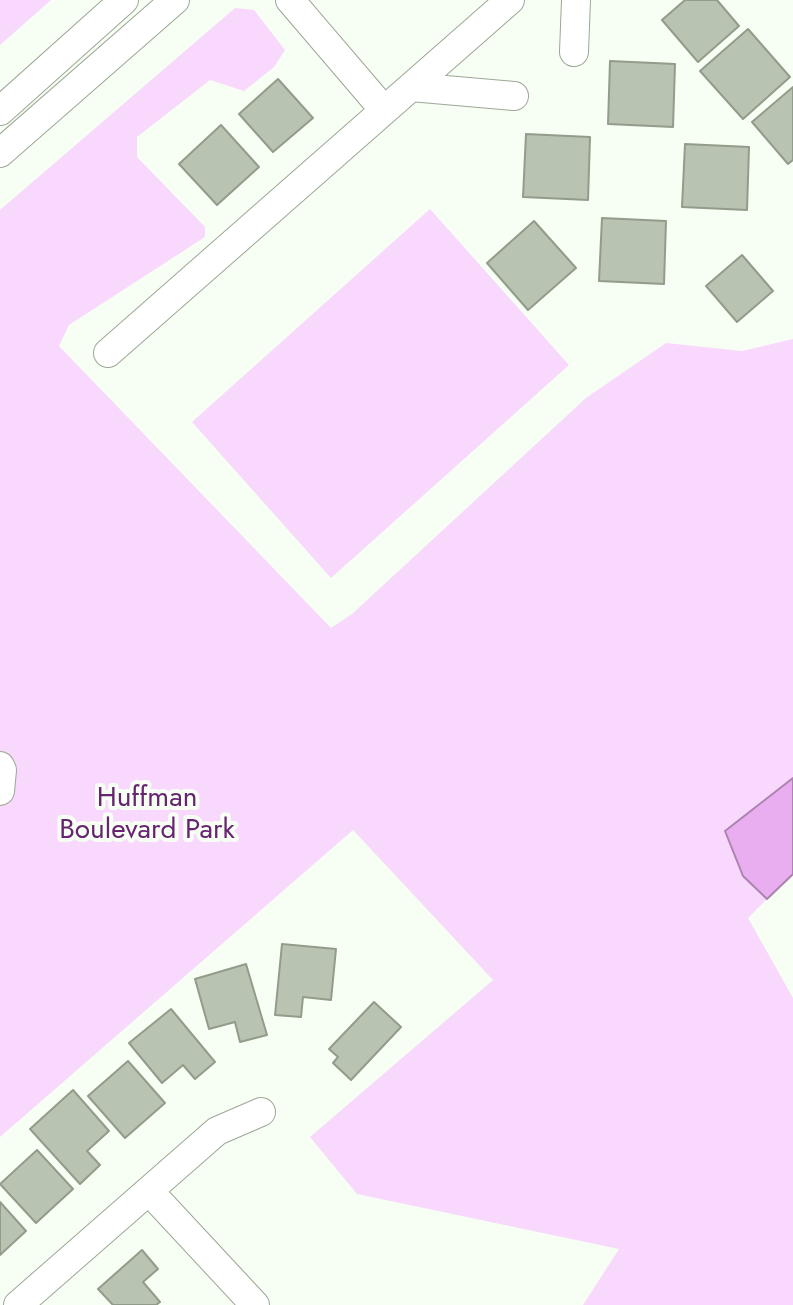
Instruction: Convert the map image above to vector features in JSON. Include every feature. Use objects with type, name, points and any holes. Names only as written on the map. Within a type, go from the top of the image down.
[{"type":"street","points":[[0,111],[124,0]]},
{"type":"street","points":[[0,153],[175,0]]},
{"type":"street","points":[[290,0],[384,110]]},
{"type":"street","points":[[108,353],[510,0]]},
{"type":"street","points":[[574,52],[576,0]]},
{"type":"street","points":[[411,87],[514,96]]},
{"type":"street","points":[[0,766],[0,791]]},
{"type":"street","points":[[18,1305],[217,1131],[261,1112]]},
{"type":"street","points":[[149,1191],[255,1305]]},
{"type":"green space","points":[[0,0],[51,0],[0,45]]},
{"type":"green space","name":"Huffman Boulevard Park","points":[[235,8],[254,10],[285,50],[274,67],[244,91],[210,80],[137,137],[137,157],[205,227],[205,237],[69,325],[59,346],[331,628],[352,614],[586,398],[666,343],[742,351],[793,339],[793,778],[725,831],[743,876],[767,899],[748,918],[793,998],[793,1305],[583,1305],[619,1249],[357,1194],[310,1137],[493,980],[353,830],[0,1137],[0,210]]},
{"type":"green space","points":[[430,209],[569,365],[331,578],[192,422]]},
{"type":"shaded area","points":[[793,778],[793,874],[767,899],[743,876],[725,831]]},
{"type":"building","points":[[685,0],[717,0],[739,26],[698,62],[662,20]]},
{"type":"building","points":[[748,29],[790,77],[743,119],[700,71]]},
{"type":"building","points":[[610,61],[675,64],[673,127],[608,124]]},
{"type":"building","points":[[278,79],[313,118],[273,152],[239,114]]},
{"type":"building","points":[[793,87],[793,160],[788,164],[752,122]]},
{"type":"building","points":[[221,125],[259,167],[217,205],[179,164]]},
{"type":"building","points":[[526,134],[590,137],[588,200],[523,197]]},
{"type":"building","points":[[685,144],[749,147],[747,210],[682,207]]},
{"type":"building","points":[[602,218],[666,221],[664,284],[599,281]]},
{"type":"building","points":[[534,221],[576,268],[528,310],[487,263]]},
{"type":"building","points":[[742,255],[773,291],[737,322],[706,286]]},
{"type":"building","points":[[282,944],[336,949],[331,1000],[303,997],[301,1017],[275,1015]]},
{"type":"building","points":[[246,964],[267,1035],[240,1042],[235,1022],[209,1029],[195,979]]},
{"type":"building","points":[[374,1002],[401,1027],[351,1080],[333,1063],[338,1057],[329,1049]]},
{"type":"building","points":[[171,1009],[215,1062],[195,1079],[183,1065],[162,1083],[129,1043]]},
{"type":"building","points":[[128,1061],[165,1103],[125,1138],[88,1096]]},
{"type":"building","points":[[73,1090],[109,1131],[87,1151],[100,1165],[80,1184],[30,1129]]},
{"type":"building","points":[[37,1150],[73,1189],[36,1223],[0,1184]]},
{"type":"building","points":[[0,1202],[26,1231],[0,1255]]},
{"type":"building","points":[[142,1250],[158,1269],[143,1282],[160,1302],[156,1305],[113,1305],[98,1289]]}]
